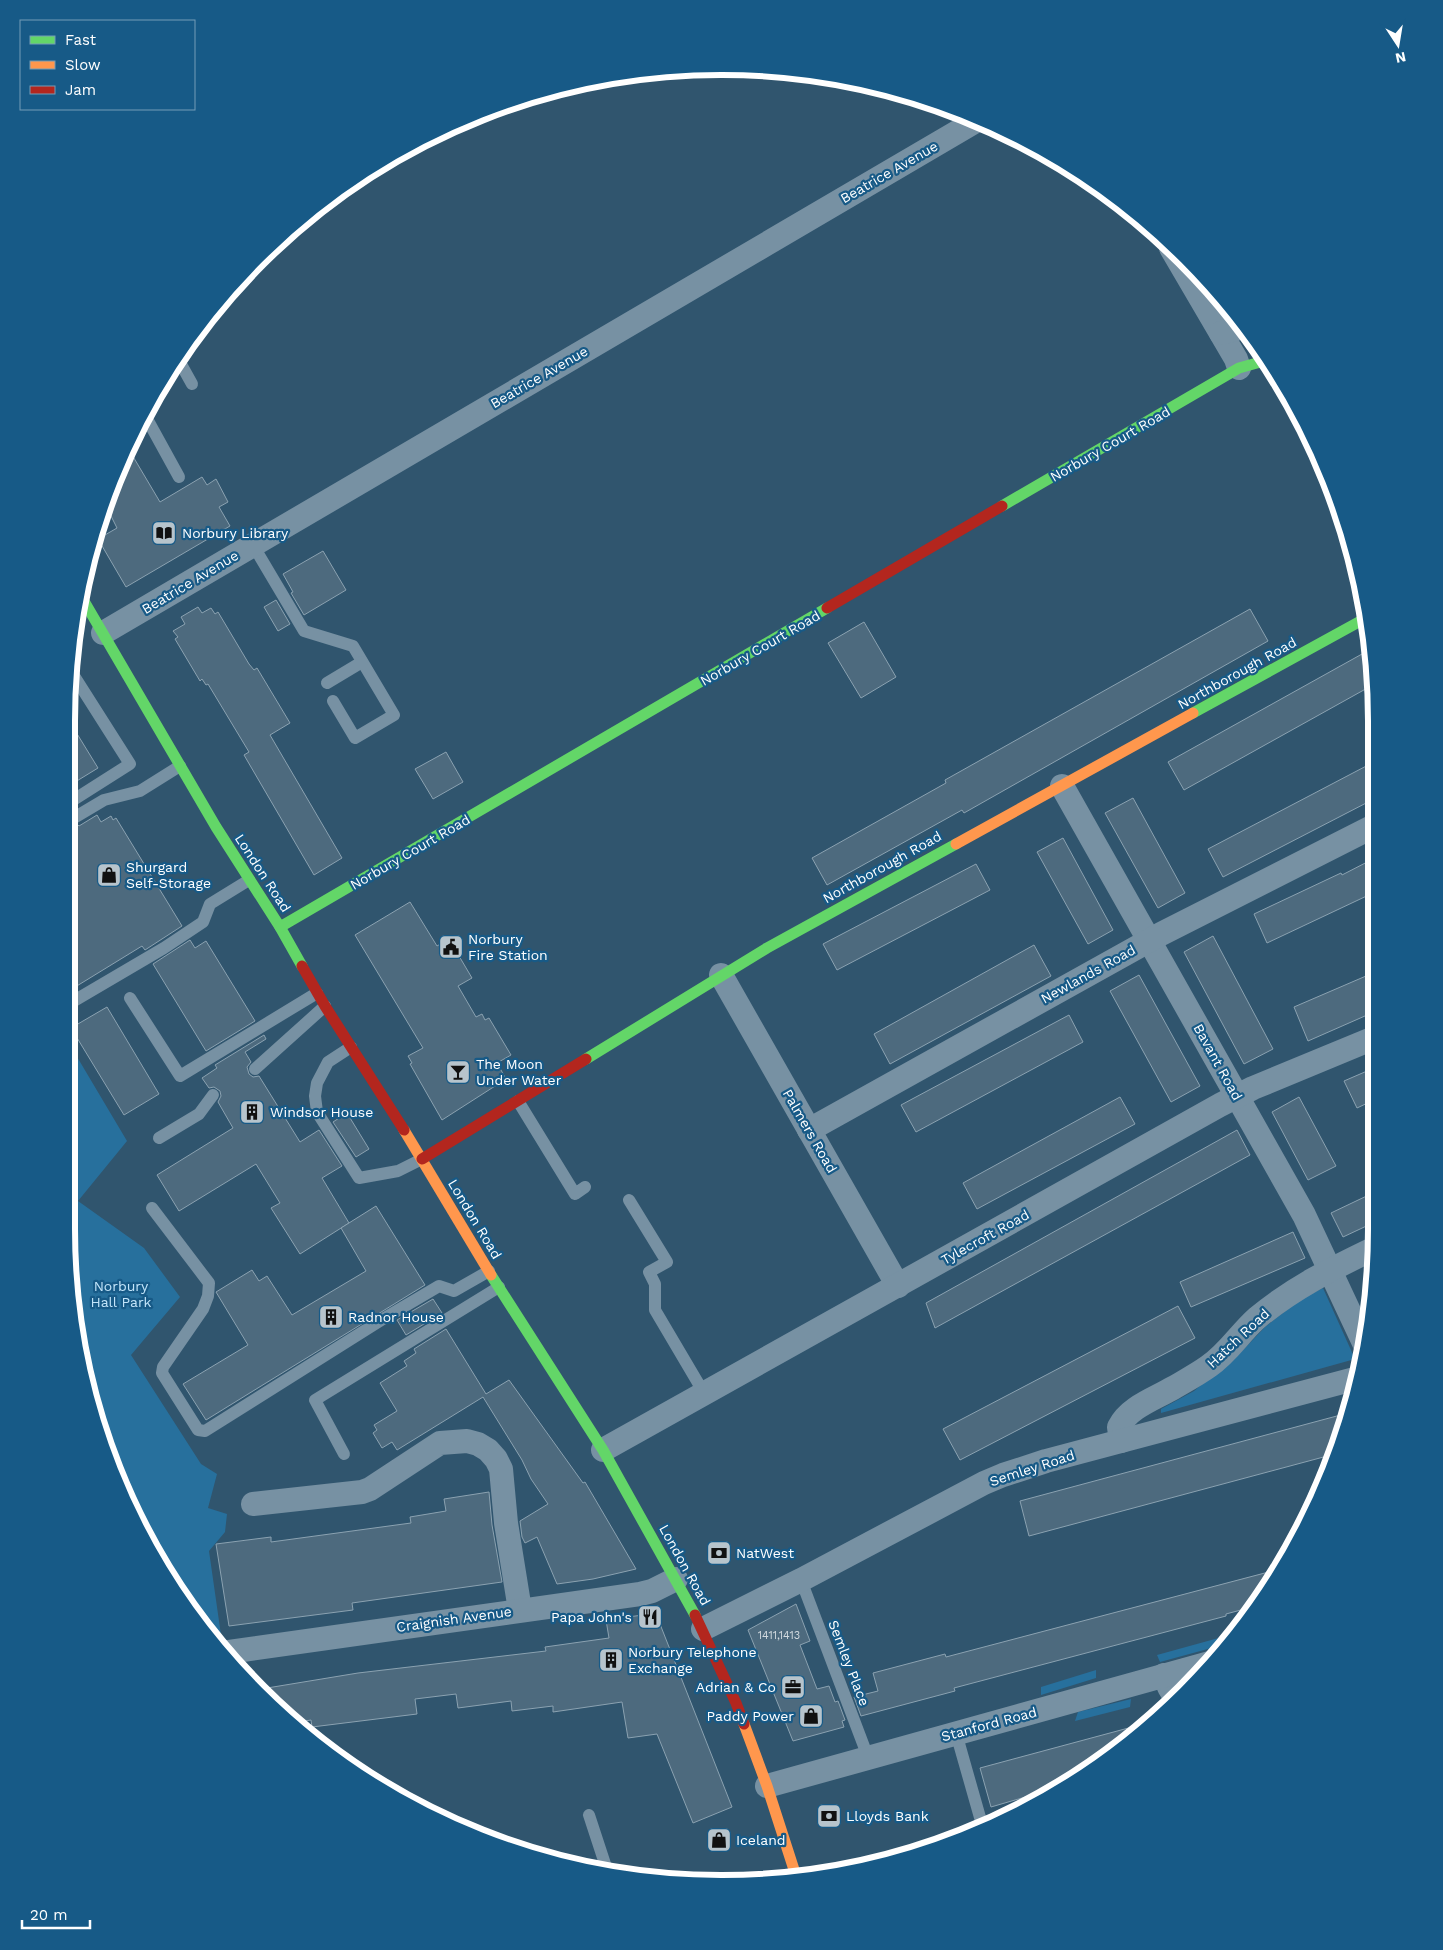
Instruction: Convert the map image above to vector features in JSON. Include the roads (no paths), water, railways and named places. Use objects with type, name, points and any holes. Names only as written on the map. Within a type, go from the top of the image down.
[{"type":"main road","name":"Norbury Court Road","points":[[280,927],[1240,368],[1259,362]]},
{"type":"main road","name":"London Road","points":[[85,611],[103,633],[180,766],[249,880],[280,927],[317,993],[422,1159],[489,1272],[604,1450],[703,1629],[736,1703],[767,1786],[794,1870]]},
{"type":"main road","name":"Northborough Road","points":[[422,1159],[721,975],[871,890],[1360,621]]},
{"type":"street","name":"Beatrice Avenue","points":[[103,633],[970,124]]},
{"type":"street","points":[[1183,268],[1240,368]]},
{"type":"street","points":[[1221,333],[1235,329]]},
{"type":"street","name":"Bavant Road","points":[[1062,786],[1299,1206],[1331,1269],[1359,1332]]},
{"type":"street","name":"Newlands Road","points":[[809,1130],[1150,940],[1368,830]]},
{"type":"street","name":"Palmers Road","points":[[721,975],[898,1286]]},
{"type":"street","name":"Tylecroft Road","points":[[604,1450],[1237,1096],[1368,1041]]},
{"type":"street","name":"Hatch Road","points":[[1121,1441],[1119,1427],[1133,1410],[1218,1360],[1256,1319],[1295,1289],[1367,1252]]},
{"type":"street","name":"Semley Road","points":[[703,1629],[1004,1475],[1046,1461],[1350,1380]]},
{"type":"street","points":[[253,1504],[362,1492],[370,1489],[440,1443],[467,1441],[478,1444],[488,1450],[496,1459],[501,1469],[506,1524],[520,1610]]},
{"type":"street","name":"Craignish Avenue","points":[[232,1652],[640,1594],[652,1591],[676,1579]]},
{"type":"street","name":"Stanford Road","points":[[767,1786],[1198,1666]]},
{"type":"street","points":[[1164,1675],[1173,1692]]},
{"type":"lane","points":[[182,366],[192,384]]},
{"type":"lane","points":[[149,423],[179,477]]},
{"type":"lane","points":[[253,544],[304,631],[353,646],[394,715],[356,738],[333,701]]},
{"type":"lane","points":[[327,683],[362,662]]},
{"type":"lane","points":[[75,799],[130,764],[76,679]]},
{"type":"lane","points":[[75,817],[104,800],[140,791],[180,766]]},
{"type":"lane","points":[[75,1000],[164,948],[203,922],[210,904],[249,880]]},
{"type":"lane","points":[[130,998],[180,1076],[317,993]]},
{"type":"lane","points":[[255,1069],[325,1006]]},
{"type":"lane","points":[[351,1047],[328,1062],[323,1070],[317,1083],[315,1096],[317,1112],[359,1178],[398,1171],[422,1159]]},
{"type":"lane","points":[[159,1138],[200,1114],[214,1096]]},
{"type":"lane","points":[[518,1101],[575,1194],[585,1187]]},
{"type":"lane","points":[[629,1200],[667,1262],[649,1272],[655,1284],[654,1310],[704,1393]]},
{"type":"lane","points":[[152,1208],[209,1283],[208,1296],[203,1309],[163,1367],[162,1373],[198,1430],[205,1431],[383,1318],[439,1286],[454,1290],[489,1272]]},
{"type":"lane","points":[[344,1454],[315,1400],[499,1287]]},
{"type":"lane","name":"Semley Place","points":[[801,1580],[868,1757]]},
{"type":"lane","points":[[956,1733],[980,1821]]},
{"type":"lane","points":[[589,1815],[605,1864]]},
{"type":"place","name":"Norbury Library","points":[[164,533]]},
{"type":"place","name":"Shurgard Self-Storage","points":[[109,875]]},
{"type":"place","name":"Norbury Fire Station","points":[[451,947]]},
{"type":"place","name":"The Moon Under Water","points":[[458,1072]]},
{"type":"place","name":"Windsor House","points":[[252,1112]]},
{"type":"place","name":"Radnor House","points":[[331,1317]]},
{"type":"place","name":"NatWest","points":[[719,1553]]},
{"type":"place","name":"Papa John's","points":[[650,1617]]},
{"type":"place","name":"Norbury Telephone Exchange","points":[[611,1660]]},
{"type":"place","name":"Adrian & Co","points":[[793,1687]]},
{"type":"place","name":"Paddy Power","points":[[811,1716]]},
{"type":"place","name":"Lloyds Bank","points":[[829,1816]]},
{"type":"place","name":"Iceland","points":[[719,1840]]},
{"type":"park label","name":"Norbury Hall Park","points":[[121,1294]]}]
